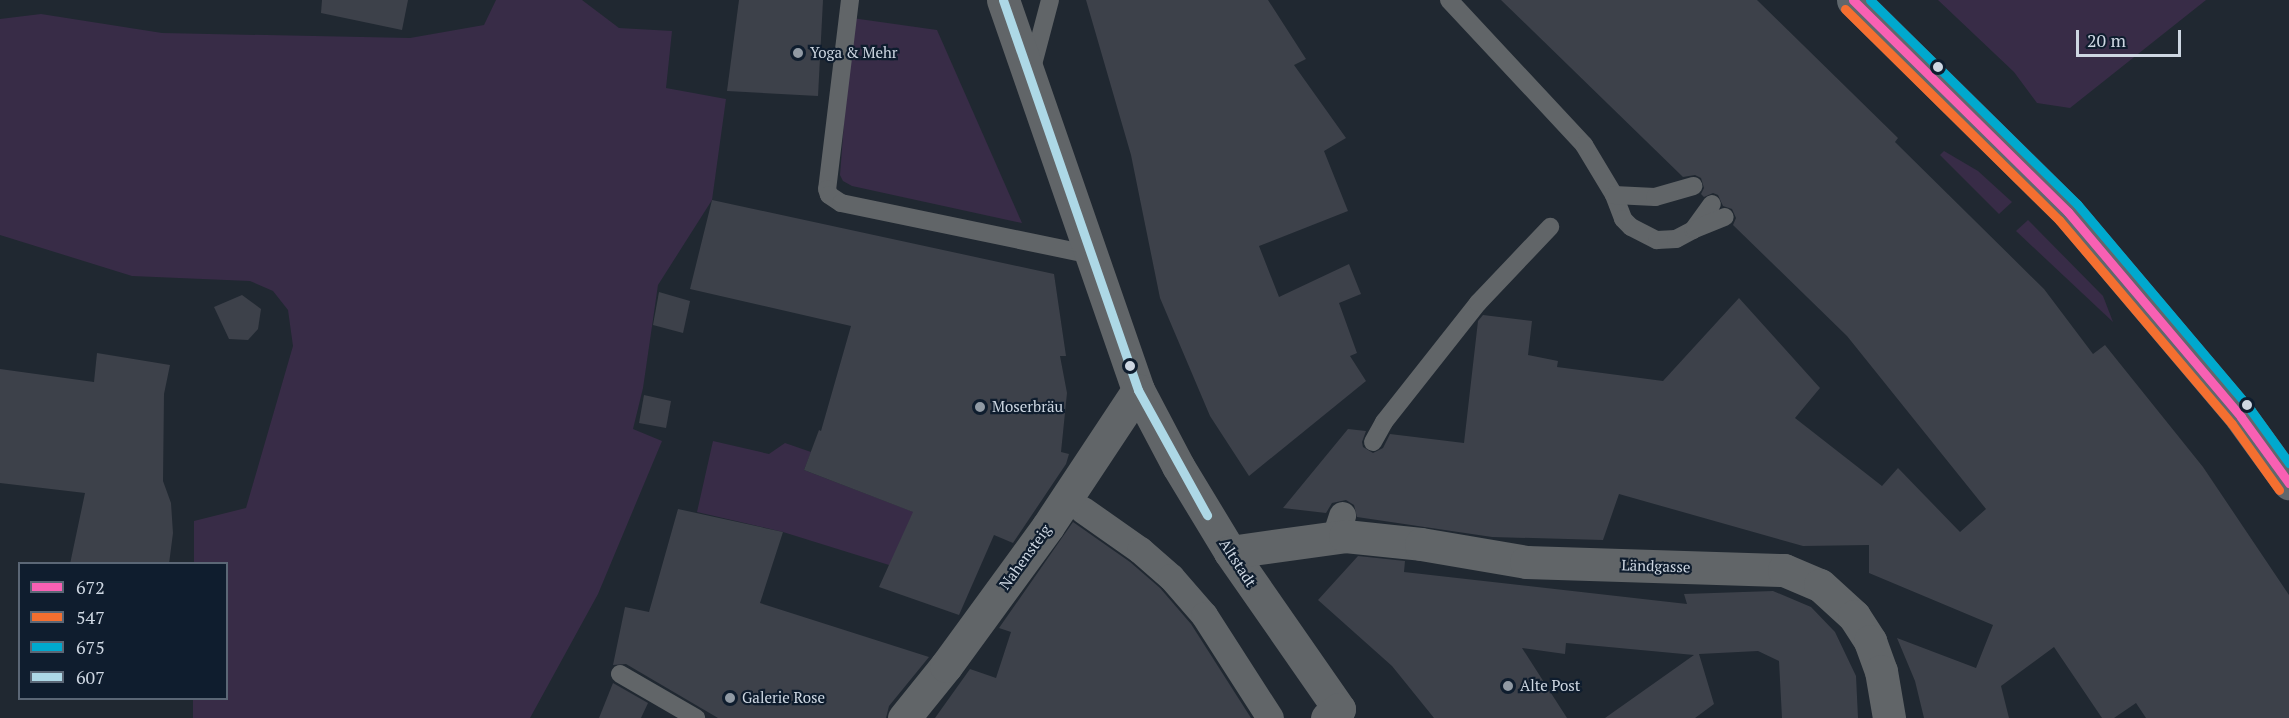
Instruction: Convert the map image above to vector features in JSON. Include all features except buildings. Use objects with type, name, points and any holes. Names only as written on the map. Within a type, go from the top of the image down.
[{"type":"main road","points":[[1853,0],[2068,212],[2241,417],[2289,483]]},
{"type":"street","name":"Altstadt","points":[[1003,0],[1089,254],[1138,390],[1178,466],[1230,552],[1337,715]]},
{"type":"street","name":"Nahensteig","points":[[904,718],[946,666],[1048,526],[1138,390]]},
{"type":"street","points":[[1083,510],[1140,550],[1171,577],[1204,615],[1270,718]]},
{"type":"street","name":"Ländgasse","points":[[1230,552],[1339,526],[1421,544],[1526,562],[1784,570],[1805,577],[1836,597],[1860,624],[1881,671],[1889,718]]},
{"type":"lane","points":[[850,0],[827,189],[829,195],[841,203],[1089,254]]},
{"type":"lane","points":[[1033,86],[1050,0]]},
{"type":"lane","points":[[1449,0],[1572,130],[1598,165],[1614,195],[1623,219],[1648,237],[1666,241],[1693,230],[1718,210]]},
{"type":"lane","points":[[1614,195],[1655,197],[1668,193],[1687,180]]},
{"type":"lane","points":[[1373,442],[1384,422],[1478,303],[1550,227]]},
{"type":"lane","points":[[620,674],[696,718]]},
{"type":"shaded area","points":[[496,0],[582,0],[619,28],[672,31],[666,88],[726,99],[712,200],[658,285],[643,388],[633,429],[662,441],[598,594],[530,718],[193,718],[193,700],[228,700],[228,562],[194,562],[194,521],[246,508],[293,346],[288,310],[273,291],[250,281],[132,276],[0,235],[0,19],[41,14],[162,33],[410,38],[484,25]]},
{"type":"shaded area","points":[[1938,0],[2206,0],[2070,108],[2037,103],[2014,72]]},
{"type":"shaded area","points":[[852,18],[937,30],[1022,223],[852,186],[843,181],[840,175]]},
{"type":"shaded area","points":[[1944,151],[1978,171],[2012,202],[1999,214],[1940,155]]},
{"type":"shaded area","points":[[2028,220],[2103,296],[2113,322],[2016,231]]},
{"type":"shaded area","points":[[713,441],[769,454],[785,443],[811,452],[804,470],[940,522],[889,565],[783,532],[697,512]]},
{"type":"transit line","name":"607","points":[[1003,0],[1138,390],[1207,515]]},
{"type":"transit line","name":"672","points":[[1853,0],[2068,212],[2241,417],[2289,483]]},
{"type":"transit line","name":"675","points":[[1870,0],[2077,204],[2250,409],[2289,463]]},
{"type":"transit line","name":"547","points":[[1845,9],[2059,220],[2232,424],[2279,490]]},
{"type":"place","name":"Yoga & Mehr","points":[[798,53]]},
{"type":"place","name":"Moserbräu","points":[[980,407]]},
{"type":"place","name":"Alte Post","points":[[1508,686]]},
{"type":"place","name":"Galerie Rose","points":[[730,698]]}]
